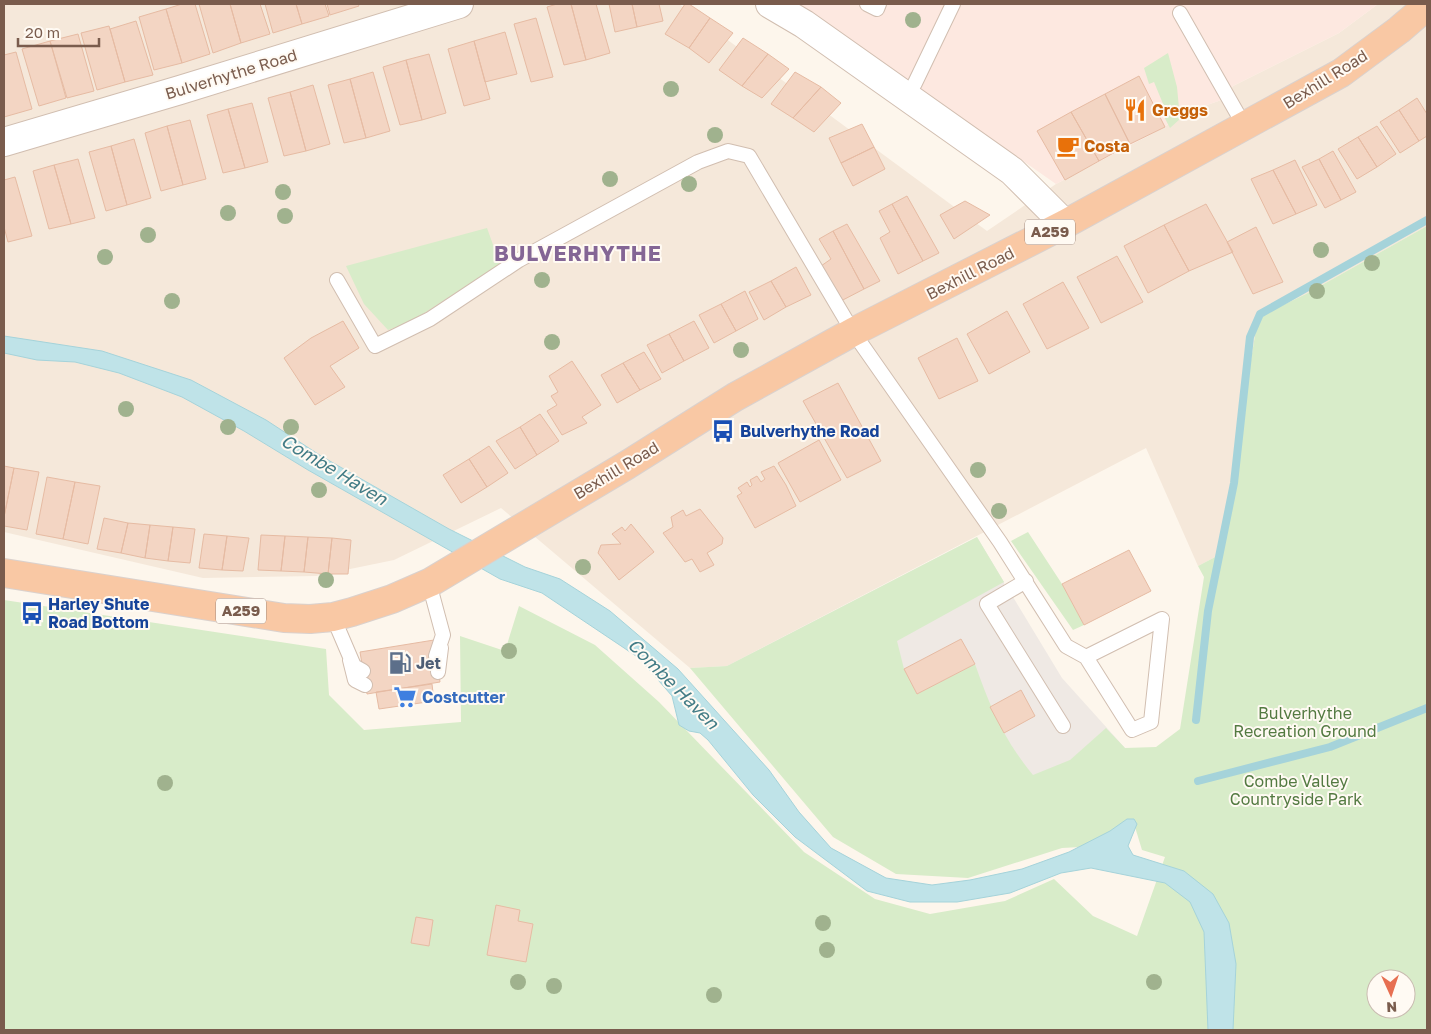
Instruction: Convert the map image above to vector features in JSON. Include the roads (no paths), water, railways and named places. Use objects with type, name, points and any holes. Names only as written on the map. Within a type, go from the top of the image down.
[{"type":"highway","name":"Bexhill Road","points":[[429,583],[735,397],[853,332],[1065,224],[1341,73],[1399,30],[1427,6]]},
{"type":"highway","name":"A259","points":[[4,573],[284,618],[310,619],[333,616],[392,599],[429,583]]},
{"type":"street","name":"Bulverhythe Road","points":[[4,142],[458,4]]},
{"type":"street","points":[[770,4],[804,24],[1012,171],[1065,224]]},
{"type":"lane","points":[[867,4],[876,9],[879,4]]},
{"type":"lane","points":[[907,97],[953,4]]},
{"type":"lane","points":[[1180,13],[1244,127]]},
{"type":"lane","points":[[337,280],[375,346],[430,319],[519,260],[698,162],[728,151],[749,156],[853,332],[1000,542],[1066,646],[1086,657],[1132,730],[1151,722],[1162,619],[1086,657]]},
{"type":"lane","points":[[1026,581],[987,604],[1063,726]]},
{"type":"lane","points":[[429,583],[443,635],[438,672]]},
{"type":"lane","points":[[333,616],[354,666],[363,671]]},
{"type":"lane","points":[[436,656],[443,635]]},
{"type":"lane","points":[[348,651],[355,680],[365,686]]},
{"type":"water","name":"Combe Haven","points":[[4,336],[102,351],[191,380],[266,420],[321,456],[449,529],[525,567],[560,579],[610,611],[678,669],[769,770],[799,812],[831,848],[886,878],[932,885],[970,880],[1022,869],[1069,852],[1110,831],[1127,819],[1134,819],[1137,824],[1128,846],[1133,855],[1184,871],[1213,894],[1229,923],[1236,964],[1233,1030],[1208,1030],[1204,932],[1190,902],[1165,883],[1091,868],[1061,873],[1010,893],[957,902],[910,902],[867,891],[795,837],[753,795],[708,740],[700,733],[689,731],[679,725],[672,696],[639,658],[542,593],[500,579],[182,397],[119,373],[75,362],[37,360],[4,353]]},
{"type":"waterway","points":[[1196,720],[1208,611],[1234,483],[1250,337],[1260,314],[1427,220]]},
{"type":"waterway","points":[[1198,781],[1330,747],[1427,708]]},
{"type":"place","name":"Greggs","points":[[1135,110]]},
{"type":"place","name":"Costa","points":[[1068,146]]},
{"type":"place","name":"Bulverhythe Road","points":[[723,431]]},
{"type":"place","name":"Harley Shute Road Bottom","points":[[32,613]]},
{"type":"place","name":"Jet","points":[[400,663]]},
{"type":"place","name":"Costcutter","points":[[405,697]]},
{"type":"district","name":"BULVERHYTHE","points":[[578,254]]},
{"type":"park label","name":"Bulverhythe Recreation Ground","points":[[1305,722]]},
{"type":"park label","name":"Combe Valley Countryside Park","points":[[1296,790]]}]
